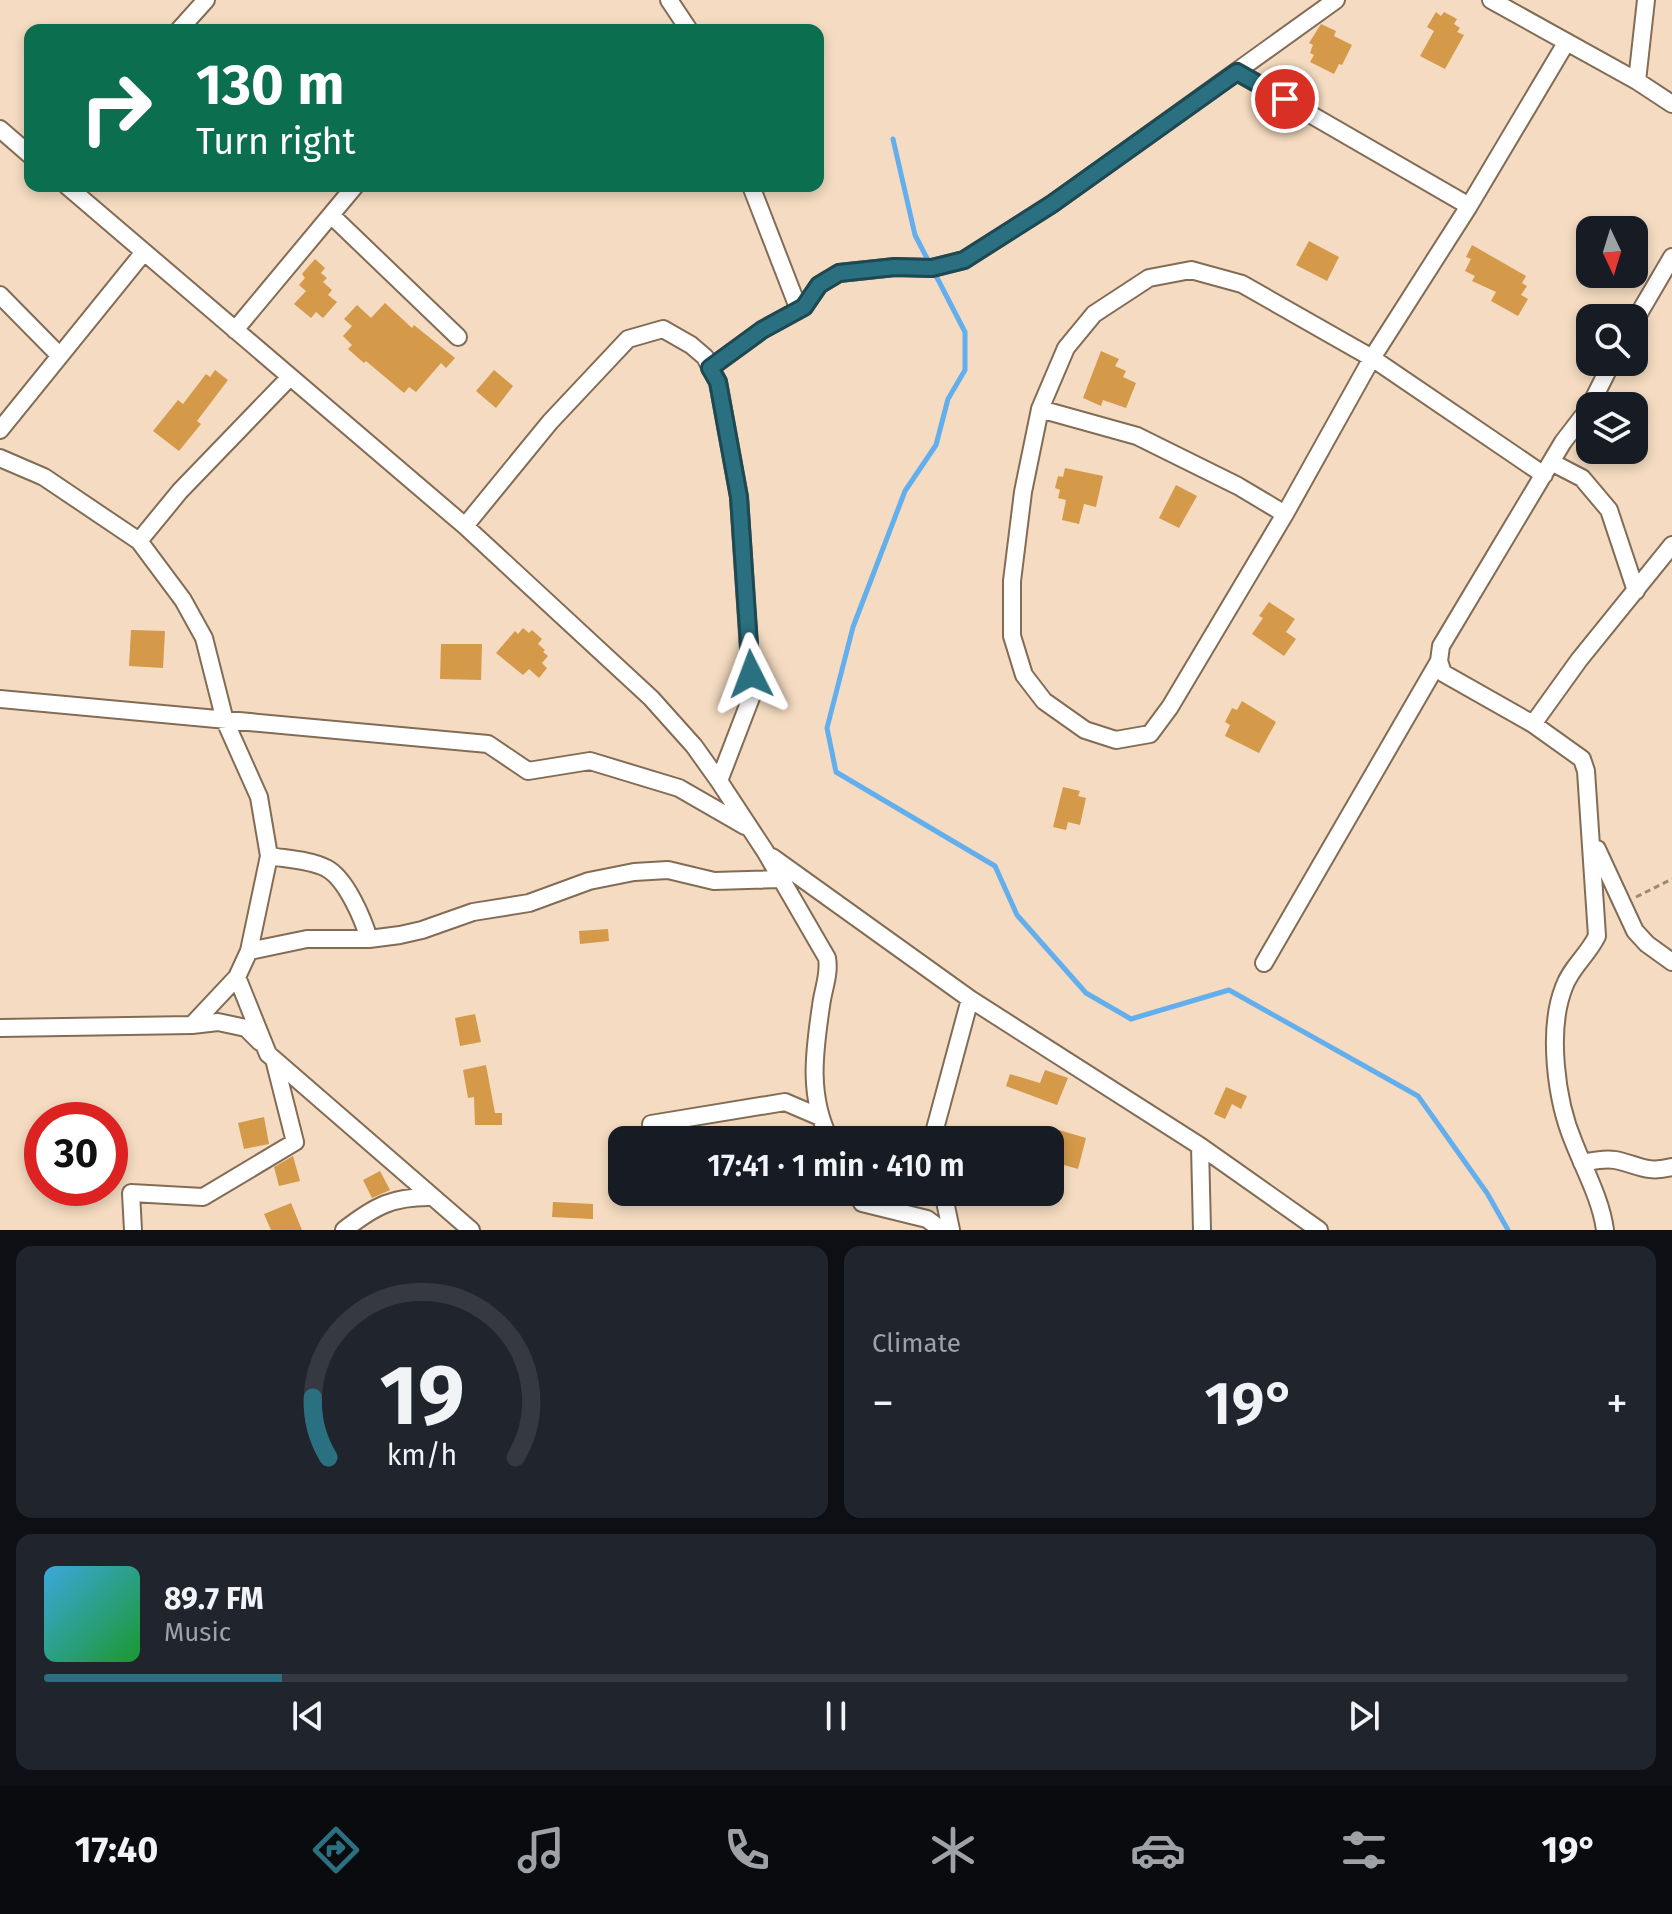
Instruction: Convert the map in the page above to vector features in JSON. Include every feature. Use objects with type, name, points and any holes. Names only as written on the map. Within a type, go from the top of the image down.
[{"type":"street","points":[[184,24],[206,0]]},
{"type":"street","points":[[669,0],[685,24]]},
{"type":"street","points":[[710,368],[762,330],[799,310],[819,285],[839,273],[895,267],[932,268],[964,260],[1052,204],[1336,0]]},
{"type":"street","points":[[1491,0],[1637,81],[1672,104]]},
{"type":"street","points":[[1637,81],[1646,0]]},
{"type":"street","points":[[1566,43],[1469,206],[1372,358],[1285,514],[1170,707],[1150,734],[1116,740],[1085,730],[1044,701],[1024,675],[1012,636],[1013,566],[1023,492],[1040,409],[1066,348],[1094,314],[1149,278],[1191,270],[1242,284],[1372,358],[1548,469],[1582,478],[1609,510],[1636,591]]},
{"type":"street","points":[[1237,72],[1469,206]]},
{"type":"street","points":[[0,129],[24,150]]},
{"type":"street","points":[[74,192],[465,526],[651,698],[694,746],[765,851],[827,958],[829,970],[821,1006],[814,1078],[816,1107],[824,1126]]},
{"type":"street","points":[[235,330],[350,192]]},
{"type":"street","points":[[753,192],[799,310]]},
{"type":"street","points":[[331,215],[458,337]]},
{"type":"street","points":[[0,430],[144,252]]},
{"type":"street","points":[[1645,304],[1670,263]]},
{"type":"street","points":[[0,295],[60,356]]},
{"type":"street","points":[[465,526],[550,422],[628,339],[663,329],[705,357],[718,382],[739,497],[752,695],[719,781]]},
{"type":"street","points":[[139,541],[180,491],[290,377]]},
{"type":"street","points":[[1040,409],[1137,436],[1238,486],[1285,514]]},
{"type":"street","points":[[1264,963],[1439,661],[1441,646],[1576,425]]},
{"type":"street","points":[[0,458],[44,477],[139,541],[183,600],[204,638],[225,721],[259,797],[269,856],[249,951],[237,977],[192,1025]]},
{"type":"street","points":[[1533,724],[1579,660],[1672,545]]},
{"type":"street","points":[[1439,661],[1443,673],[1533,724],[1582,759],[1586,771],[1597,936],[1590,951],[1571,971],[1564,986],[1556,1011],[1555,1041],[1564,1117],[1605,1230]]},
{"type":"street","points":[[0,699],[488,744],[528,771],[590,761],[679,788],[749,828]]},
{"type":"street","points":[[1592,839],[1640,938],[1672,962]]},
{"type":"street","points":[[765,851],[970,999],[1200,1146],[1319,1230]]},
{"type":"street","points":[[269,856],[328,869],[362,914],[369,939]]},
{"type":"street","points":[[249,951],[307,939],[369,939],[422,930],[473,912],[512,908],[589,881],[634,872],[668,870],[714,881],[781,879]]},
{"type":"street","points":[[133,1230],[131,1193],[203,1197],[295,1142],[270,1054],[237,977]]},
{"type":"street","points":[[936,1126],[970,999]]},
{"type":"street","points":[[0,1028],[218,1022],[246,1028],[270,1054],[471,1230]]},
{"type":"street","points":[[651,1124],[785,1102],[820,1117]]},
{"type":"street","points":[[1200,1146],[1202,1230]]},
{"type":"street","points":[[1582,1163],[1603,1159],[1640,1169],[1672,1167]]},
{"type":"street","points":[[344,1230],[371,1209],[404,1197],[433,1197]]},
{"type":"street","points":[[874,1206],[927,1219],[942,1230]]},
{"type":"street","points":[[946,1206],[951,1230]]},
{"type":"path","points":[[1622,903],[1672,879]]},
{"type":"building","points":[[1436,12],[1441,16],[1444,12],[1457,19],[1454,24],[1460,28],[1457,32],[1464,35],[1445,69],[1420,56],[1434,31],[1427,27]]},
{"type":"building","points":[[1321,24],[1336,31],[1334,36],[1352,45],[1334,74],[1310,62],[1314,55],[1310,53],[1313,45],[1309,43]]},
{"type":"building","points":[[1309,241],[1339,257],[1327,281],[1296,265]]},
{"type":"building","points":[[1472,245],[1526,276],[1522,283],[1527,286],[1521,295],[1528,299],[1518,316],[1491,301],[1496,292],[1472,281],[1475,276],[1465,271],[1471,259],[1466,257]]},
{"type":"building","points":[[315,259],[325,268],[321,273],[327,278],[323,282],[332,290],[328,295],[337,302],[323,318],[316,312],[311,318],[294,304],[306,291],[299,285],[305,278],[302,274]]},
{"type":"building","points":[[385,303],[412,328],[414,325],[455,358],[446,368],[441,363],[416,392],[409,387],[404,393],[366,361],[364,363],[348,349],[352,345],[343,336],[352,326],[344,319],[357,305],[371,318]]},
{"type":"building","points":[[1101,351],[1119,359],[1115,366],[1126,371],[1123,377],[1136,383],[1126,408],[1103,400],[1101,406],[1083,398]]},
{"type":"building","points":[[215,370],[228,380],[197,421],[201,424],[179,451],[153,431],[178,400],[183,404],[206,374],[210,377]]},
{"type":"building","points":[[494,370],[513,386],[496,408],[476,391]]},
{"type":"building","points":[[1065,468],[1103,476],[1096,507],[1084,504],[1079,524],[1062,520],[1066,500],[1058,498],[1060,490],[1055,488],[1058,476],[1063,477]]},
{"type":"building","points":[[1176,485],[1197,496],[1179,528],[1159,518]]},
{"type":"building","points":[[1269,602],[1295,619],[1286,632],[1296,639],[1284,656],[1252,634]]},
{"type":"building","points":[[523,628],[529,633],[532,630],[542,639],[538,644],[548,656],[542,663],[547,668],[539,678],[529,669],[523,675],[496,653],[515,631],[518,634]]},
{"type":"building","points":[[131,630],[165,631],[163,668],[129,666]]},
{"type":"building","points":[[441,644],[482,644],[481,680],[440,679]]},
{"type":"building","points":[[1242,701],[1276,722],[1259,753],[1225,736],[1230,725],[1225,722],[1232,708],[1237,710]]},
{"type":"building","points":[[1063,787],[1080,791],[1078,796],[1086,798],[1080,825],[1068,822],[1066,830],[1053,827]]},
{"type":"building","points":[[608,929],[609,941],[580,944],[579,931]]},
{"type":"building","points":[[475,1014],[481,1042],[460,1046],[455,1018]]},
{"type":"building","points":[[486,1065],[495,1113],[502,1113],[502,1125],[475,1125],[474,1097],[468,1098],[463,1070]]},
{"type":"building","points":[[1045,1070],[1068,1078],[1057,1105],[1006,1086],[1010,1074],[1040,1083]]},
{"type":"building","points":[[1226,1087],[1247,1096],[1241,1109],[1232,1104],[1225,1119],[1214,1114]]},
{"type":"building","points":[[264,1117],[269,1144],[244,1149],[238,1123]]},
{"type":"building","points":[[1064,1131],[1086,1138],[1078,1169],[1064,1165]]},
{"type":"building","points":[[293,1156],[300,1181],[279,1186],[274,1167]]},
{"type":"building","points":[[380,1171],[390,1190],[372,1198],[363,1180]]},
{"type":"building","points":[[553,1202],[593,1204],[593,1219],[552,1217]]},
{"type":"building","points":[[291,1203],[302,1230],[271,1230],[264,1214]]},
{"type":"waterway","points":[[893,139],[915,235],[965,332],[965,370],[948,399],[936,445],[905,491],[853,627],[827,728],[836,772],[995,866],[1017,915],[1086,993],[1131,1019],[1229,990],[1418,1096],[1487,1193],[1508,1230]]},
{"type":"route","points":[[751,674],[739,497],[718,382],[710,368],[762,330],[804,307],[819,285],[839,273],[895,267],[932,268],[964,260],[1052,204],[1237,72],[1285,99]]}]
